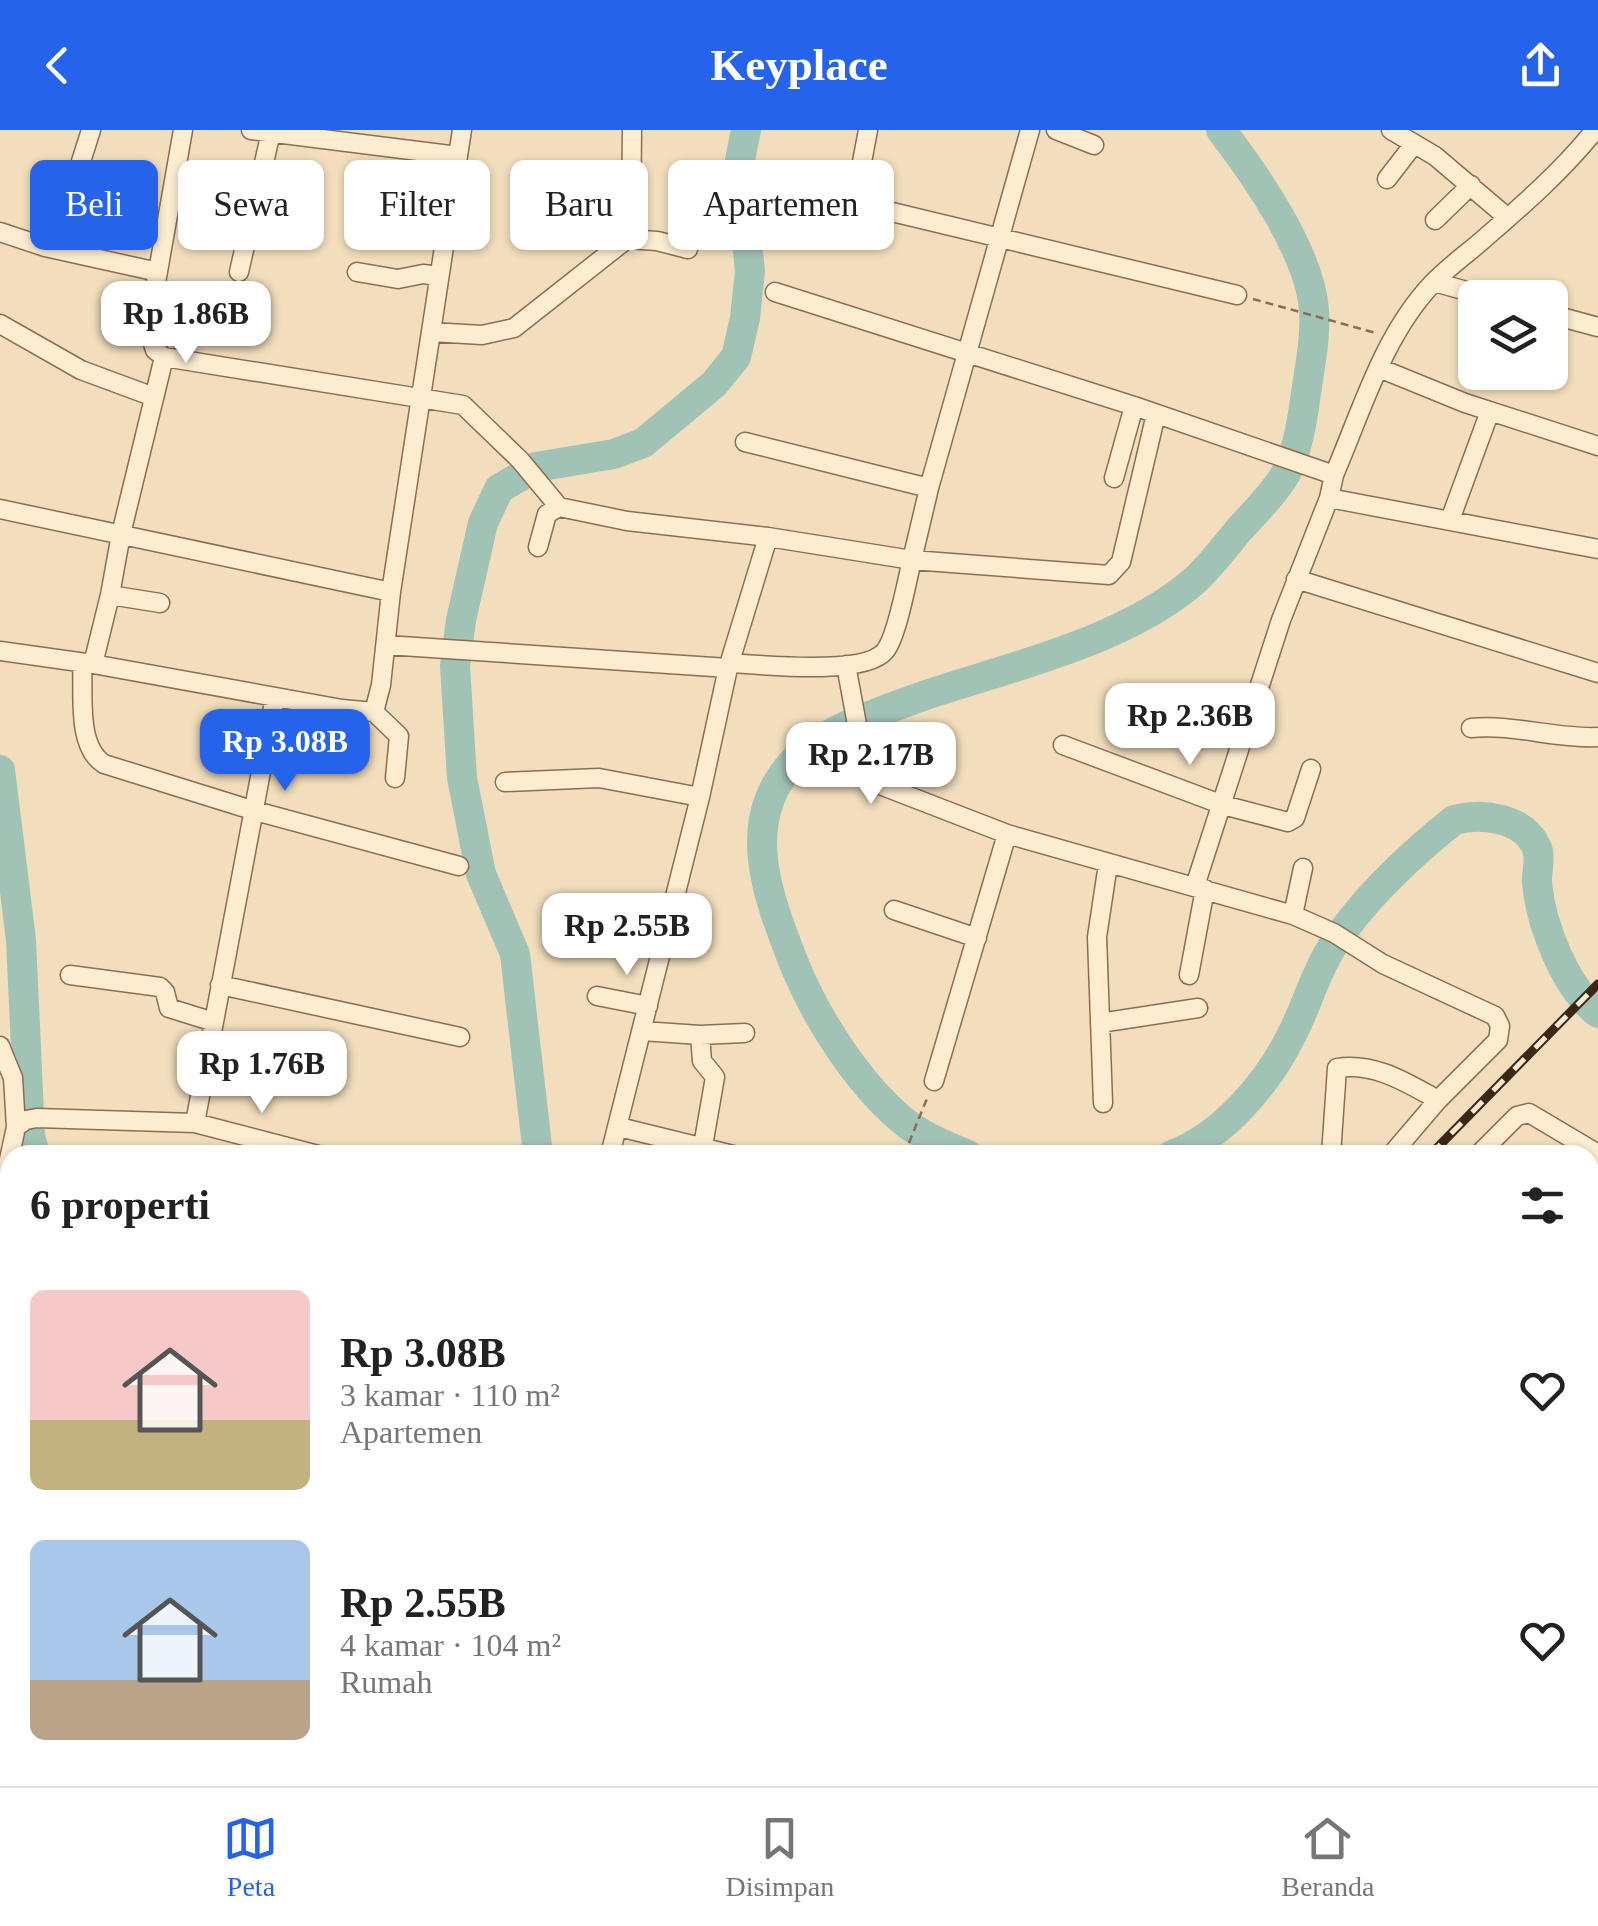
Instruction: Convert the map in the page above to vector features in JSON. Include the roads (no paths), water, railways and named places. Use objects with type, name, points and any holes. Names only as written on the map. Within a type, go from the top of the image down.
[{"type":"street","points":[[82,160],[91,130]]},
{"type":"street","points":[[183,130],[148,328],[155,350],[164,357],[452,402],[472,412],[559,507],[627,521],[912,560],[1109,575],[1121,562],[1156,414]]},
{"type":"street","points":[[374,712],[462,130]]},
{"type":"street","points":[[632,130],[632,160]]},
{"type":"street","points":[[868,130],[856,188],[857,199],[862,203],[1238,295]]},
{"type":"street","points":[[386,645],[786,667],[846,665],[876,658],[887,649],[1030,130]]},
{"type":"street","points":[[1056,130],[1094,145]]},
{"type":"street","points":[[1391,130],[1413,138],[1508,218]]},
{"type":"street","points":[[1189,975],[1200,887],[1223,805],[1296,579],[1329,498],[1334,475],[1393,338],[1434,282],[1508,218],[1578,151],[1594,130]]},
{"type":"street","points":[[239,272],[261,131],[458,156]]},
{"type":"street","points":[[1387,179],[1413,138]]},
{"type":"street","points":[[1578,151],[1598,162]]},
{"type":"street","points":[[1435,220],[1472,184]]},
{"type":"street","points":[[0,232],[30,242]]},
{"type":"street","points":[[59,250],[158,272]]},
{"type":"street","points":[[431,332],[482,335],[514,328],[614,250]]},
{"type":"street","points":[[357,272],[398,278],[438,276]]},
{"type":"street","points":[[1434,282],[1458,289]]},
{"type":"street","points":[[775,292],[1134,406],[1334,475]]},
{"type":"street","points":[[1568,319],[1598,327]]},
{"type":"street","points":[[0,324],[81,370],[154,397]]},
{"type":"street","points":[[164,357],[110,595],[88,664],[87,743],[95,758],[255,811],[459,866]]},
{"type":"street","points":[[1379,368],[1490,411],[1598,446]]},
{"type":"street","points":[[1114,478],[1134,406]]},
{"type":"street","points":[[1450,520],[1490,411]]},
{"type":"street","points":[[745,442],[929,488]]},
{"type":"street","points":[[1329,498],[1598,549]]},
{"type":"street","points":[[538,547],[547,514],[559,507]]},
{"type":"street","points":[[0,509],[391,592]]},
{"type":"street","points":[[613,1145],[729,665],[768,538]]},
{"type":"street","points":[[1296,579],[1598,673]]},
{"type":"street","points":[[110,595],[160,603]]},
{"type":"street","points":[[0,651],[374,712],[398,736],[395,778]]},
{"type":"street","points":[[846,665],[866,772],[875,782],[1008,834],[1293,915],[1498,1020],[1498,1040],[1400,1145]]},
{"type":"street","points":[[195,1122],[275,697]]},
{"type":"street","points":[[1472,728],[1506,726],[1578,738],[1598,737]]},
{"type":"street","points":[[1063,745],[1223,805],[1291,822],[1296,818],[1311,769]]},
{"type":"street","points":[[504,782],[598,778],[700,797]]},
{"type":"street","points":[[934,1081],[1008,834]]},
{"type":"street","points":[[1103,1103],[1097,926],[1108,864]]},
{"type":"street","points":[[1293,915],[1303,868]]},
{"type":"street","points":[[894,910],[977,938]]},
{"type":"street","points":[[70,974],[160,986],[169,1008],[214,1022]]},
{"type":"street","points":[[220,985],[460,1037]]},
{"type":"street","points":[[597,996],[648,1006]]},
{"type":"street","points":[[1100,1023],[1198,1008]]},
{"type":"street","points":[[642,1031],[746,1033]]},
{"type":"street","points":[[700,1035],[702,1061],[714,1077],[702,1145]]},
{"type":"street","points":[[0,1046],[13,1078],[16,1128],[12,1145]]},
{"type":"street","points":[[1331,1145],[1338,1068],[1395,1076],[1438,1100]]},
{"type":"street","points":[[1488,1145],[1517,1116],[1530,1113],[1583,1145]]},
{"type":"street","points":[[16,1128],[37,1118],[195,1122],[267,1145]]},
{"type":"street","points":[[619,1127],[698,1145]]},
{"type":"waterway","points":[[537,1145],[515,954],[481,874],[462,778],[455,666],[461,620],[483,523],[499,489],[536,467],[614,454],[643,443],[714,384],[736,357],[750,271],[739,165],[746,130]]},
{"type":"waterway","points":[[946,1145],[925,1135],[885,1105],[854,1069],[815,1007],[795,966],[768,887],[762,834],[766,808],[795,760],[839,730],[923,696],[1064,651],[1165,603],[1205,570],[1281,481],[1293,456],[1304,409],[1314,310],[1303,264],[1292,240],[1221,130]]},
{"type":"waterway","points":[[0,770],[21,940],[32,1145]]},
{"type":"waterway","points":[[1193,1145],[1241,1107],[1269,1073],[1344,929],[1388,879],[1454,820],[1500,820],[1530,836],[1538,851],[1537,883],[1549,936],[1575,988],[1598,1013]]},
{"type":"railway","points":[[1440,1145],[1598,984]]}]
